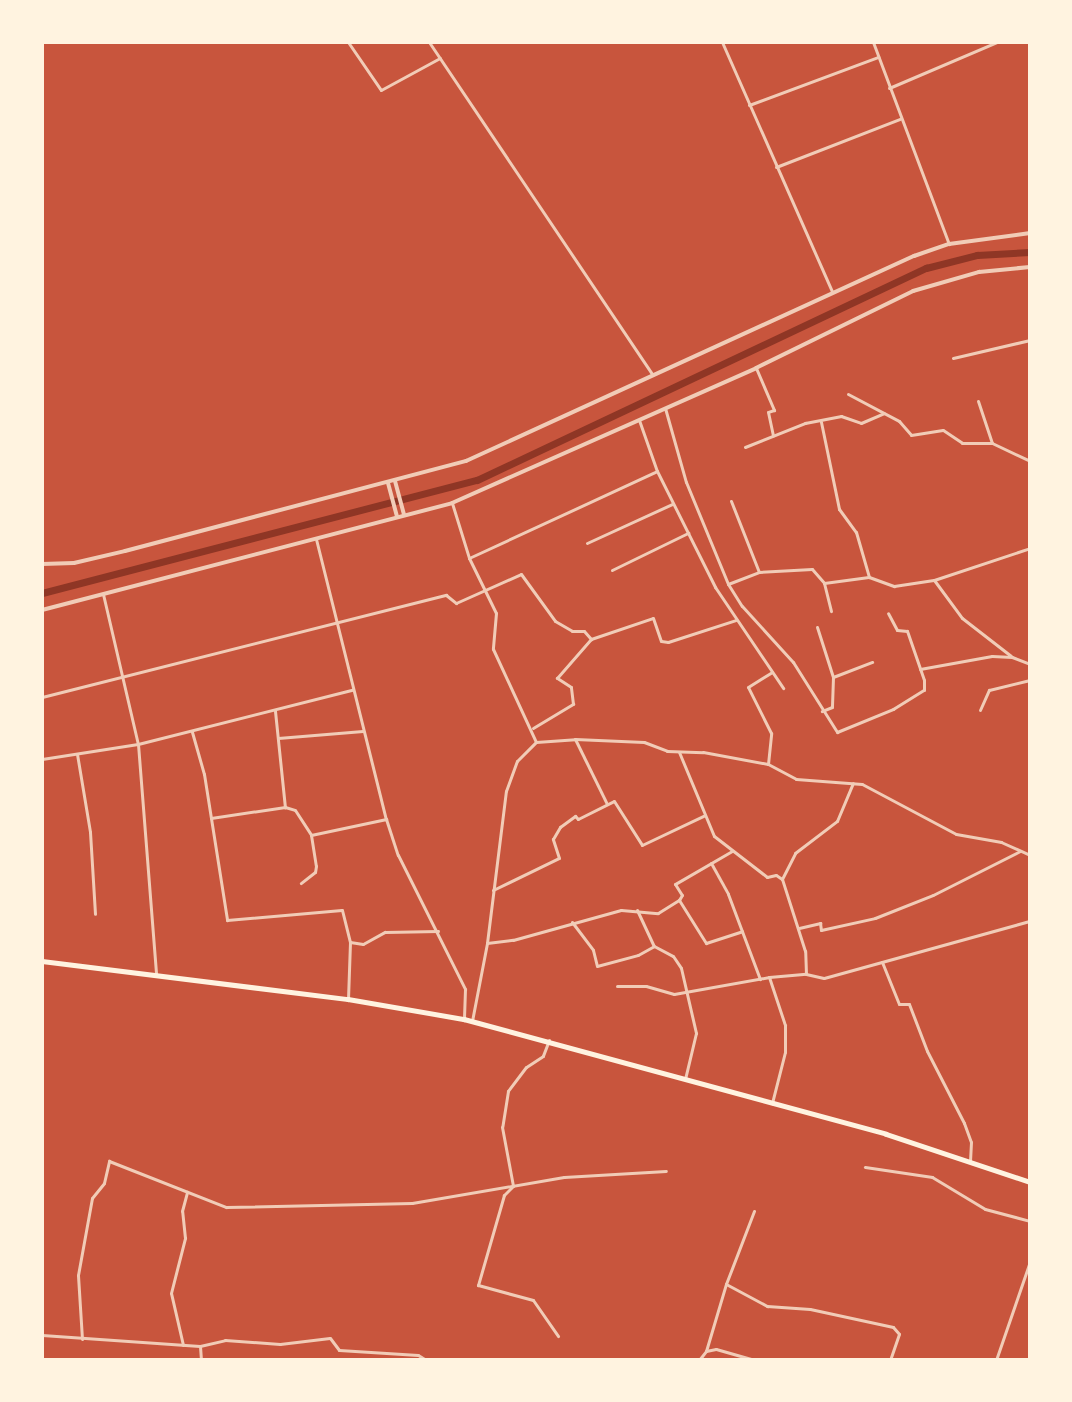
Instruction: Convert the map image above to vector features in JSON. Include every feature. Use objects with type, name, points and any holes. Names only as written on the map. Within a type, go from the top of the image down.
[{"type":"main road","points":[[42,961],[348,999],[464,1019],[549,1040],[886,1134],[1030,1182]]},
{"type":"street","points":[[348,42],[381,90],[440,58]]},
{"type":"street","points":[[429,42],[654,376]]},
{"type":"street","points":[[722,42],[832,291]]},
{"type":"street","points":[[873,42],[900,119],[949,244]]},
{"type":"street","points":[[889,88],[997,42]]},
{"type":"street","points":[[749,105],[878,57]]},
{"type":"street","points":[[776,168],[900,119]]},
{"type":"street","points":[[42,564],[74,563],[125,551],[388,483],[477,457],[832,291],[949,244],[1030,233]]},
{"type":"street","points":[[42,610],[452,503],[756,368],[913,291],[956,277],[1030,267]]},
{"type":"street","points":[[953,358],[1030,340]]},
{"type":"street","points":[[756,368],[774,410],[768,412],[773,435]]},
{"type":"street","points":[[848,394],[899,421],[911,435],[939,430],[962,443],[992,443],[1030,461]]},
{"type":"street","points":[[978,401],[992,443]]},
{"type":"street","points":[[665,408],[686,482],[728,584],[742,606],[793,662],[837,732],[875,717],[923,692],[920,669],[908,631],[897,630],[888,613]]},
{"type":"street","points":[[745,447],[773,435],[841,416],[861,423],[884,413]]},
{"type":"street","points":[[639,420],[657,471],[688,533],[736,620],[783,688]]},
{"type":"street","points":[[821,422],[839,509],[856,532],[869,577]]},
{"type":"street","points":[[469,558],[657,471]]},
{"type":"street","points":[[395,481],[404,515]]},
{"type":"street","points":[[388,483],[397,517]]},
{"type":"street","points":[[731,501],[759,572]]},
{"type":"street","points":[[452,503],[469,558],[496,613],[493,649],[533,728],[536,742]]},
{"type":"street","points":[[587,543],[673,504]]},
{"type":"street","points":[[612,570],[688,533]]},
{"type":"street","points":[[316,537],[352,690],[386,819],[398,855],[465,989],[464,1019]]},
{"type":"street","points":[[824,583],[869,577],[894,586],[933,580],[1030,548]]},
{"type":"street","points":[[728,584],[759,572],[812,569],[824,583],[831,611]]},
{"type":"street","points":[[42,697],[446,595],[456,603],[521,574],[555,621],[572,631],[584,631],[591,639]]},
{"type":"street","points":[[933,580],[962,618],[1012,657],[1030,664]]},
{"type":"street","points":[[103,593],[138,744],[156,975]]},
{"type":"street","points":[[533,728],[573,704],[571,687],[557,678],[591,639],[653,618],[661,641],[668,642],[736,620]]},
{"type":"street","points":[[817,627],[833,677],[832,707],[822,711]]},
{"type":"street","points":[[920,669],[992,656],[1012,657]]},
{"type":"street","points":[[833,677],[872,662]]},
{"type":"street","points":[[768,764],[771,733],[748,687],[772,672]]},
{"type":"street","points":[[980,710],[989,690],[1030,680]]},
{"type":"street","points":[[42,759],[138,744],[192,732],[352,690]]},
{"type":"street","points":[[275,711],[285,807]]},
{"type":"street","points":[[278,738],[363,731]]},
{"type":"street","points":[[192,732],[211,818],[227,920],[342,910],[350,942],[348,999]]},
{"type":"street","points":[[575,739],[607,804]]},
{"type":"street","points":[[472,1021],[487,942],[506,791],[517,761],[536,742],[575,739],[636,741],[679,751],[704,752],[768,764],[796,779],[853,783],[956,834],[1002,842],[1030,855]]},
{"type":"street","points":[[679,751],[703,816],[714,836],[767,877],[779,877]]},
{"type":"street","points":[[77,754],[90,832],[95,914]]},
{"type":"street","points":[[779,877],[795,853],[837,821],[853,783]]},
{"type":"street","points":[[493,890],[559,858],[553,839],[560,827],[574,816],[578,819],[614,801],[642,846],[703,816]]},
{"type":"street","points":[[211,818],[285,807],[301,817],[311,836],[315,872],[301,883]]},
{"type":"street","points":[[311,836],[386,819]]},
{"type":"street","points":[[487,942],[513,940],[621,910],[658,913],[680,900],[682,895],[675,884],[732,851]]},
{"type":"street","points":[[799,928],[820,923],[821,930],[875,918],[933,895],[1021,851]]},
{"type":"street","points":[[711,863],[742,931],[760,979]]},
{"type":"street","points":[[779,877],[799,928],[806,974]]},
{"type":"street","points":[[680,900],[706,943],[742,931]]},
{"type":"street","points":[[637,910],[654,946],[673,956],[681,969],[696,1033],[685,1079]]},
{"type":"street","points":[[617,986],[646,986],[674,994],[769,977],[806,974],[824,978],[1030,921]]},
{"type":"street","points":[[572,922],[593,950],[597,966],[638,955],[654,946]]},
{"type":"street","points":[[350,942],[363,944],[385,932],[438,931]]},
{"type":"street","points":[[882,962],[899,1004],[909,1004],[927,1052],[964,1123],[971,1142],[970,1162]]},
{"type":"street","points":[[769,977],[785,1025],[785,1052],[772,1104]]},
{"type":"street","points":[[513,1186],[502,1127],[508,1091],[526,1067],[543,1056],[549,1040]]},
{"type":"street","points":[[82,1339],[78,1275],[93,1198],[104,1183],[109,1161],[226,1207],[349,1207],[412,1203],[564,1177],[666,1171]]},
{"type":"street","points":[[865,1167],[932,1177],[985,1209],[1030,1221]]},
{"type":"street","points":[[513,1186],[504,1195],[478,1285],[533,1300],[558,1336]]},
{"type":"street","points":[[183,1345],[171,1293],[185,1238],[182,1211],[187,1192]]},
{"type":"street","points":[[699,1360],[706,1351],[726,1284],[754,1210]]},
{"type":"street","points":[[996,1360],[1030,1261]]},
{"type":"street","points":[[726,1284],[766,1306],[810,1309],[893,1327],[899,1334],[890,1360]]},
{"type":"street","points":[[42,1335],[200,1346],[225,1340],[280,1344],[330,1338],[339,1350],[418,1355],[426,1360]]},
{"type":"street","points":[[200,1346],[201,1360]]},
{"type":"street","points":[[706,1351],[716,1349],[754,1360]]},
{"type":"waterway","points":[[42,593],[477,480],[926,268],[977,255],[1030,252]]}]
